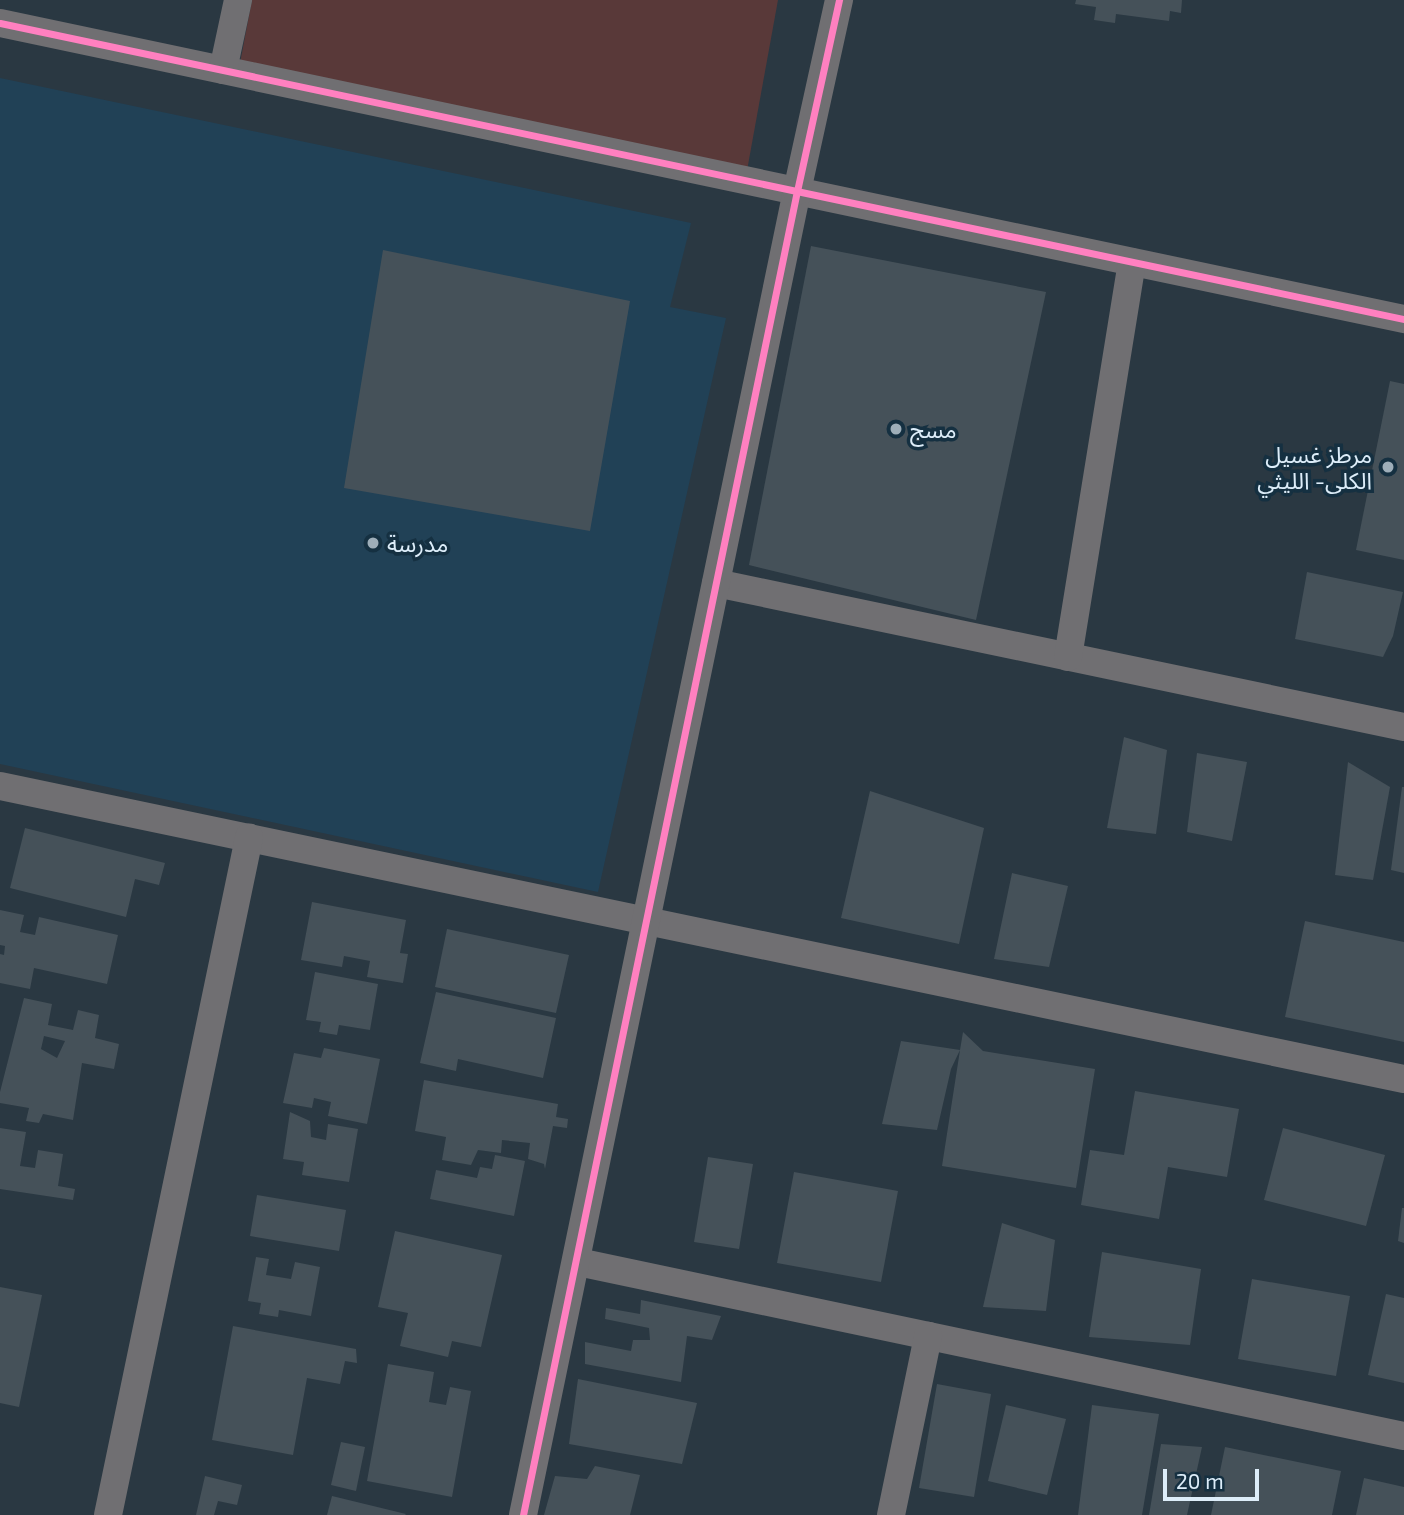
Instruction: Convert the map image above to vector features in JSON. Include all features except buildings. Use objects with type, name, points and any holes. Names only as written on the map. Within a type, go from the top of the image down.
[{"type":"street","points":[[223,70],[238,0]]},
{"type":"street","points":[[523,1515],[578,1262],[797,191],[839,0]]},
{"type":"street","points":[[0,23],[1404,319]]},
{"type":"street","points":[[1068,657],[1132,262]]},
{"type":"street","points":[[716,583],[1404,727]]},
{"type":"street","points":[[0,786],[1404,1079]]},
{"type":"street","points":[[108,1515],[249,838]]},
{"type":"street","points":[[578,1262],[1404,1436]]},
{"type":"street","points":[[891,1515],[928,1336]]},
{"type":"shaded area","points":[[252,0],[778,0],[744,187],[236,84]]},
{"type":"shaded area","name":"مدرسة","points":[[0,78],[691,223],[670,307],[726,318],[598,892],[0,764]]},
{"type":"cycle path","points":[[523,1515],[797,191],[839,0]]},
{"type":"cycle path","points":[[0,23],[1404,319]]},
{"type":"place","name":"مسج","points":[[896,429]]},
{"type":"place","name":"مرطز غسيل الكلى- الليثي","points":[[1388,467]]},
{"type":"place","name":"مدرسة","points":[[373,543]]}]
